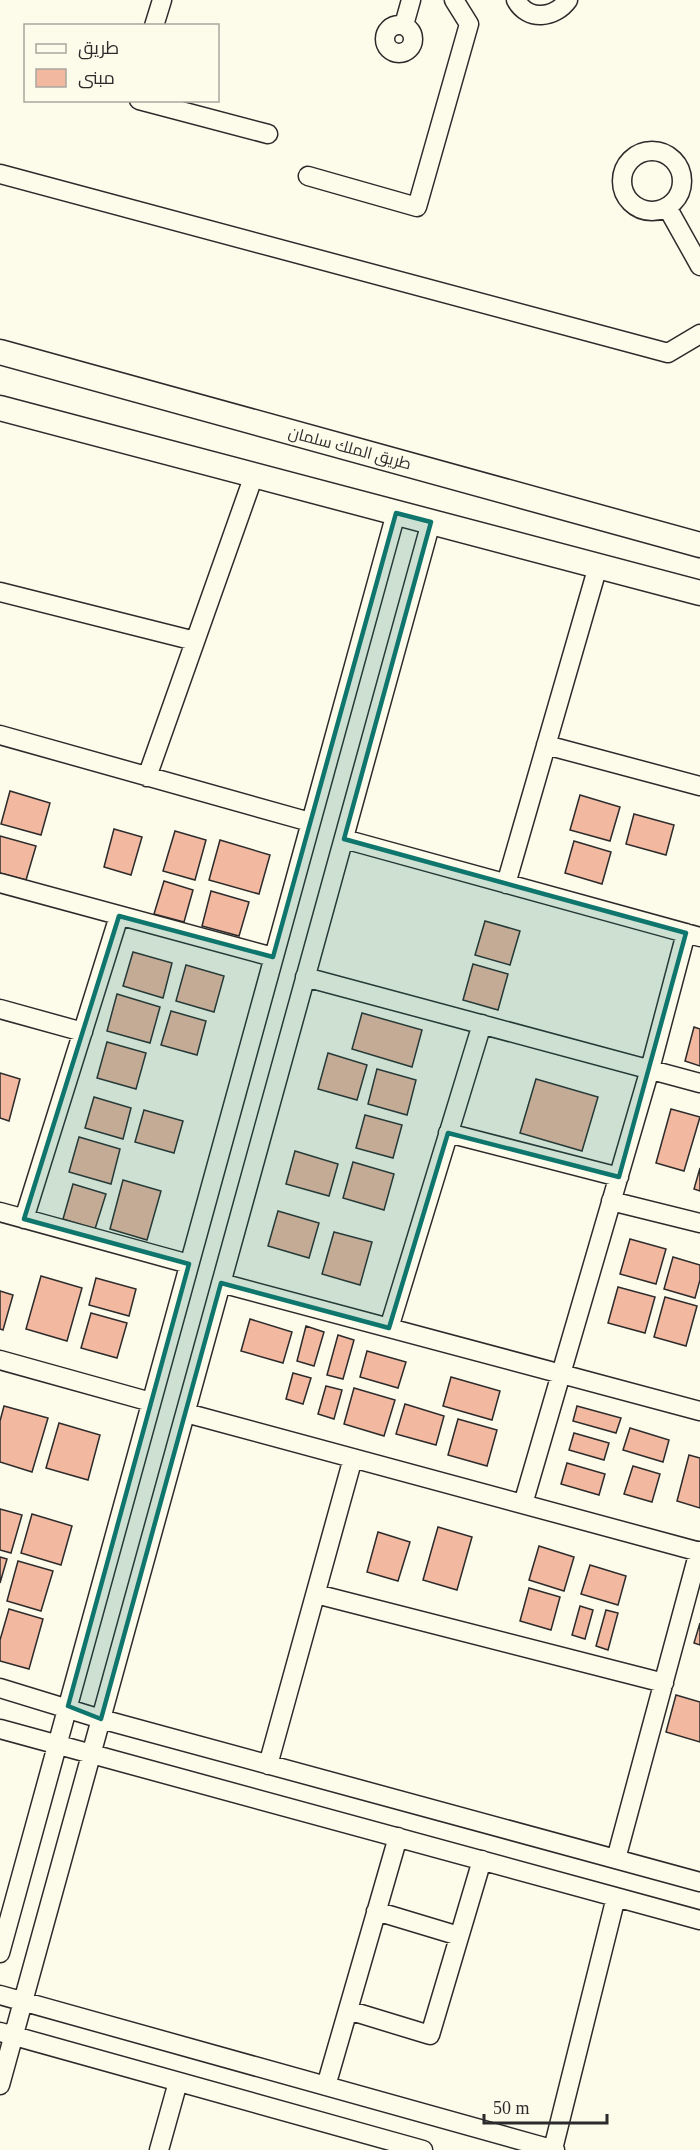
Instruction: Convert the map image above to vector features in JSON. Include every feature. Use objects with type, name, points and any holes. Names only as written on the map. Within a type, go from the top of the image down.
[{"type":"main road","name":"طريق الملك سلمان","points":[[0,352],[693,543]]},
{"type":"main road","points":[[0,408],[598,566],[696,587]]},
{"type":"main road","points":[[693,543],[700,563]]},
{"type":"street","points":[[155,24],[162,0]]},
{"type":"street","points":[[404,25],[411,0]]},
{"type":"street","points":[[308,176],[417,207],[469,24],[454,0]]},
{"type":"street","points":[[516,0],[529,13],[540,16],[553,14],[562,9],[568,0]]},
{"type":"street","points":[[146,102],[268,135]]},
{"type":"street","points":[[0,174],[668,353],[700,334]]},
{"type":"street","points":[[667,207],[700,266]]},
{"type":"street","points":[[147,777],[254,475]]},
{"type":"street","points":[[0,1953],[396,513]]},
{"type":"street","points":[[0,2085],[7,2034],[23,2002],[431,522]]},
{"type":"street","points":[[506,884],[598,566]]},
{"type":"street","points":[[0,592],[195,641]]},
{"type":"street","points":[[0,735],[310,822]]},
{"type":"street","points":[[546,745],[700,786]]},
{"type":"street","points":[[344,839],[693,935],[650,1069],[523,1504]]},
{"type":"street","points":[[0,883],[273,957]]},
{"type":"street","points":[[24,1219],[119,915]]},
{"type":"street","points":[[305,977],[700,1083]]},
{"type":"street","points":[[0,1009],[83,1032]]},
{"type":"street","points":[[389,1328],[482,1024]]},
{"type":"street","points":[[448,1133],[619,1177]]},
{"type":"street","points":[[611,1202],[700,1223]]},
{"type":"street","points":[[0,1212],[189,1264]]},
{"type":"street","points":[[221,1283],[700,1411]]},
{"type":"street","points":[[0,1360],[151,1402]]},
{"type":"street","points":[[186,1413],[700,1552],[616,1859]]},
{"type":"street","points":[[268,1765],[353,1458]]},
{"type":"street","points":[[316,1594],[664,1683]]},
{"type":"street","points":[[0,1688],[68,1706],[101,1719],[700,1882]]},
{"type":"street","points":[[0,1729],[700,1920]]},
{"type":"street","points":[[326,2086],[398,1837]]},
{"type":"street","points":[[348,2010],[430,2035],[482,1860]]},
{"type":"street","points":[[0,1995],[554,2150],[616,1897]]},
{"type":"street","points":[[376,1911],[459,1936]]},
{"type":"street","points":[[7,2034],[423,2150]]},
{"type":"street","points":[[159,2150],[178,2082]]},
{"type":"highlighted area","points":[[396,513],[431,522],[344,839],[686,933],[619,1177],[448,1133],[389,1328],[221,1283],[101,1719],[68,1706],[189,1264],[24,1219],[119,916],[273,957]]},
{"type":"building","points":[[10,791],[50,803],[41,835],[1,824]]},
{"type":"building","points":[[580,795],[620,807],[610,841],[570,830]]},
{"type":"building","points":[[634,814],[674,825],[666,855],[626,844]]},
{"type":"building","points":[[114,829],[142,837],[131,875],[104,867]]},
{"type":"building","points":[[175,831],[206,840],[195,880],[163,871]]},
{"type":"building","points":[[0,836],[36,846],[26,880],[0,873]]},
{"type":"building","points":[[220,840],[270,855],[259,894],[209,880]]},
{"type":"building","points":[[574,841],[611,852],[602,884],[565,873]]},
{"type":"building","points":[[164,881],[193,890],[184,922],[154,914]]},
{"type":"building","points":[[211,891],[249,902],[239,936],[202,926]]},
{"type":"building","points":[[485,921],[520,931],[510,965],[475,955]]},
{"type":"building","points":[[133,952],[172,963],[163,998],[123,986]]},
{"type":"building","points":[[473,964],[508,974],[498,1010],[463,1000]]},
{"type":"building","points":[[186,965],[224,976],[214,1012],[176,1001]]},
{"type":"building","points":[[117,994],[160,1007],[150,1043],[107,1031]]},
{"type":"building","points":[[171,1011],[206,1021],[197,1055],[161,1045]]},
{"type":"building","points":[[362,1013],[422,1030],[412,1067],[352,1049]]},
{"type":"building","points":[[694,1027],[700,1029],[700,1066],[685,1061]]},
{"type":"building","points":[[107,1042],[146,1053],[136,1089],[97,1078]]},
{"type":"building","points":[[328,1053],[367,1065],[357,1100],[318,1089]]},
{"type":"building","points":[[377,1069],[416,1080],[407,1115],[368,1104]]},
{"type":"building","points":[[0,1073],[20,1079],[9,1121],[0,1118]]},
{"type":"building","points":[[536,1079],[598,1097],[582,1151],[520,1133]]},
{"type":"building","points":[[94,1097],[131,1108],[123,1139],[85,1128]]},
{"type":"building","points":[[671,1109],[700,1117],[684,1171],[656,1163]]},
{"type":"building","points":[[144,1110],[183,1121],[174,1153],[135,1142]]},
{"type":"building","points":[[365,1115],[402,1125],[393,1158],[356,1148]]},
{"type":"building","points":[[79,1137],[120,1149],[111,1184],[69,1172]]},
{"type":"building","points":[[295,1151],[338,1164],[329,1196],[286,1184]]},
{"type":"building","points":[[353,1162],[394,1174],[384,1210],[343,1198]]},
{"type":"building","points":[[700,1168],[700,1191],[694,1189]]},
{"type":"building","points":[[123,1180],[161,1191],[147,1240],[110,1229]]},
{"type":"building","points":[[73,1184],[106,1194],[95,1229],[63,1219]]},
{"type":"building","points":[[278,1211],[319,1223],[309,1258],[268,1246]]},
{"type":"building","points":[[334,1232],[372,1242],[360,1285],[322,1274]]},
{"type":"building","points":[[630,1239],[666,1249],[656,1284],[620,1274]]},
{"type":"building","points":[[673,1257],[700,1265],[700,1280],[695,1298],[664,1289]]},
{"type":"building","points":[[41,1276],[82,1288],[67,1341],[26,1329]]},
{"type":"building","points":[[96,1278],[136,1289],[129,1316],[89,1305]]},
{"type":"building","points":[[618,1287],[655,1297],[645,1333],[608,1323]]},
{"type":"building","points":[[0,1291],[13,1295],[3,1330],[0,1329]]},
{"type":"building","points":[[665,1297],[697,1306],[686,1346],[654,1337]]},
{"type":"building","points":[[91,1313],[127,1323],[117,1358],[81,1348]]},
{"type":"building","points":[[250,1319],[292,1332],[283,1363],[241,1351]]},
{"type":"building","points":[[306,1326],[324,1332],[314,1366],[297,1361]]},
{"type":"building","points":[[338,1335],[354,1340],[343,1379],[327,1375]]},
{"type":"building","points":[[367,1351],[406,1362],[398,1388],[360,1377]]},
{"type":"building","points":[[293,1373],[311,1378],[303,1404],[286,1399]]},
{"type":"building","points":[[451,1377],[500,1391],[492,1420],[443,1406]]},
{"type":"building","points":[[326,1386],[342,1390],[334,1419],[318,1414]]},
{"type":"building","points":[[354,1388],[395,1400],[384,1436],[344,1424]]},
{"type":"building","points":[[405,1404],[444,1416],[436,1445],[396,1434]]},
{"type":"building","points":[[4,1406],[48,1418],[32,1472],[0,1462],[0,1421]]},
{"type":"building","points":[[577,1406],[621,1418],[616,1433],[573,1421]]},
{"type":"building","points":[[458,1419],[497,1430],[487,1466],[448,1455]]},
{"type":"building","points":[[59,1423],[100,1435],[88,1480],[46,1468]]},
{"type":"building","points":[[630,1428],[669,1440],[663,1462],[623,1450]]},
{"type":"building","points":[[574,1433],[609,1443],[604,1460],[569,1450]]},
{"type":"building","points":[[689,1455],[700,1458],[700,1508],[677,1501]]},
{"type":"building","points":[[567,1463],[605,1474],[599,1495],[561,1484]]},
{"type":"building","points":[[633,1466],[660,1474],[652,1502],[624,1494]]},
{"type":"building","points":[[0,1509],[22,1515],[11,1553],[0,1550]]},
{"type":"building","points":[[32,1514],[72,1526],[61,1565],[21,1553]]},
{"type":"building","points":[[438,1527],[472,1537],[457,1590],[423,1580]]},
{"type":"building","points":[[378,1532],[410,1542],[398,1581],[367,1572]]},
{"type":"building","points":[[539,1546],[574,1557],[564,1591],[529,1580]]},
{"type":"building","points":[[0,1557],[7,1559],[0,1583]]},
{"type":"building","points":[[18,1561],[53,1571],[41,1611],[7,1601]]},
{"type":"building","points":[[590,1565],[626,1576],[618,1605],[581,1594]]},
{"type":"building","points":[[529,1588],[560,1597],[551,1630],[520,1621]]},
{"type":"building","points":[[580,1606],[593,1610],[585,1639],[572,1635]]},
{"type":"building","points":[[9,1609],[43,1619],[29,1669],[0,1661],[0,1640]]},
{"type":"building","points":[[606,1610],[618,1613],[608,1650],[596,1646]]},
{"type":"building","points":[[700,1623],[700,1645],[694,1643]]},
{"type":"building","points":[[676,1695],[700,1702],[700,1742],[666,1732]]}]
